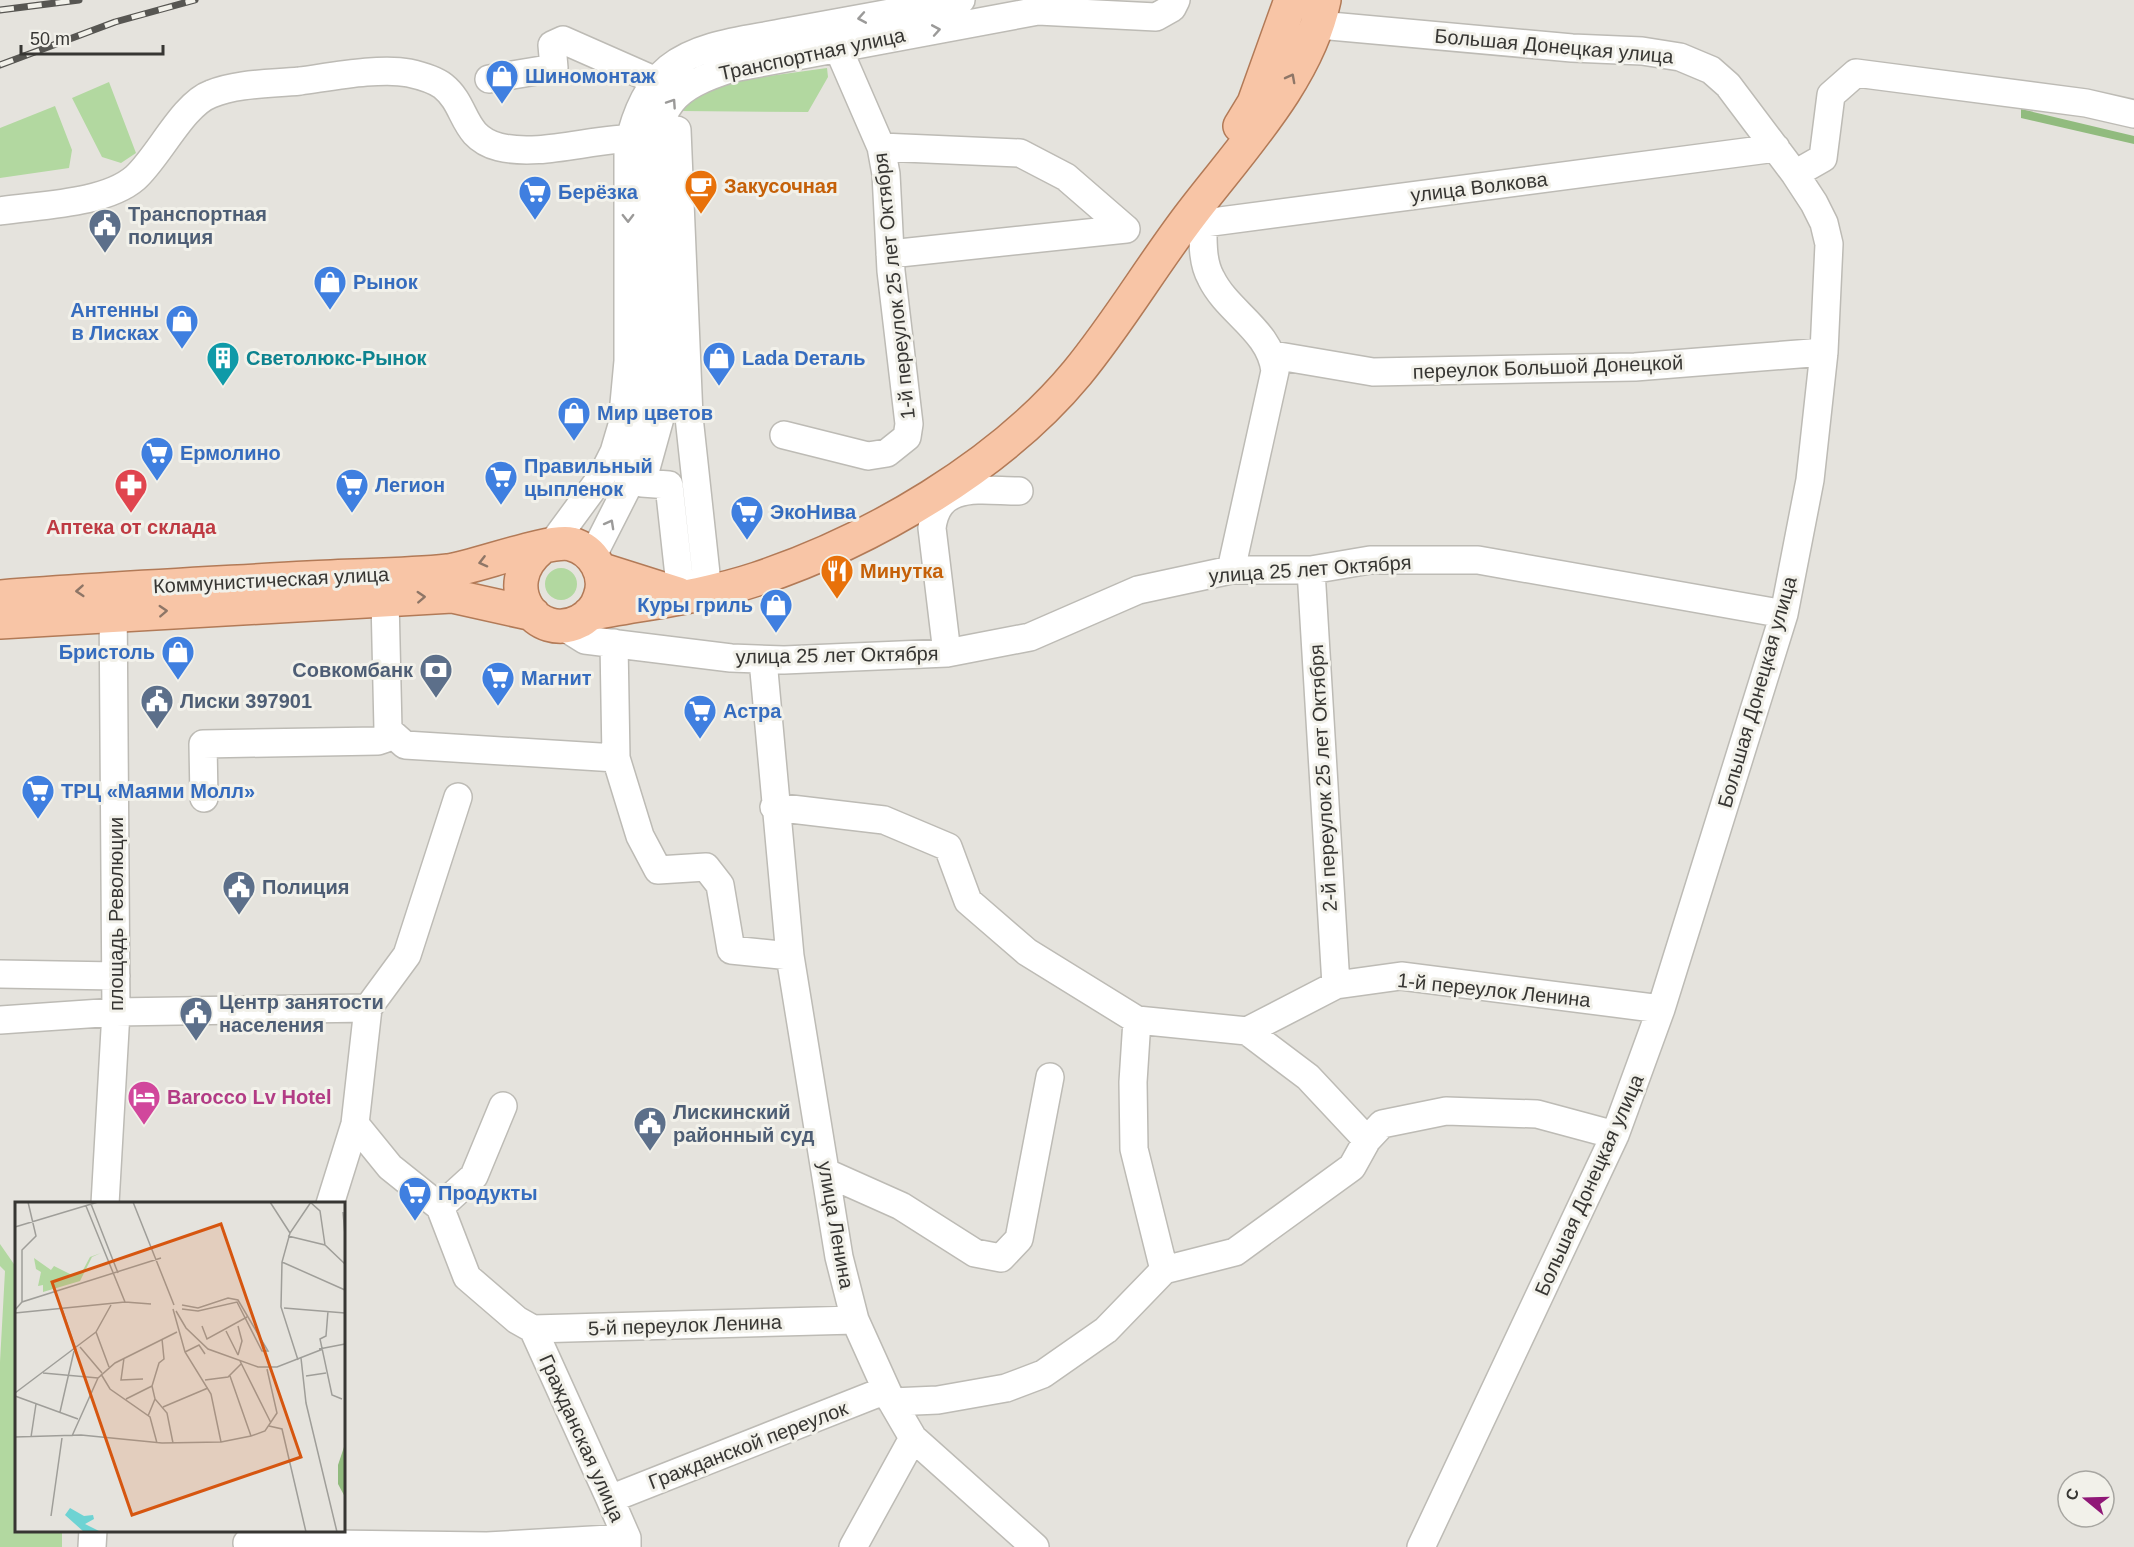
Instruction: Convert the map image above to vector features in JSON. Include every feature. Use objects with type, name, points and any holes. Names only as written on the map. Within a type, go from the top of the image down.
[{"type":"main road","name":"Коммунистическая улица","points":[[1192,225],[1254,102],[1291,0]]},
{"type":"main road","name":"Коммунистическая улица","points":[[0,597],[113,601],[385,599],[452,596],[561,618],[692,597],[759,579],[834,548],[914,507],[985,458],[1034,418],[1076,374],[1192,225],[1281,96],[1321,12]]},
{"type":"main road","points":[[596,563],[602,588],[600,598],[561,618],[522,596],[520,585],[525,564],[546,546],[570,544],[596,563],[692,597]]},
{"type":"main road","name":"Коммунистическая улица","points":[[0,622],[113,601],[449,571],[546,546]]},
{"type":"street","name":"Транспортная улица","points":[[596,563],[626,490],[646,430],[653,362],[652,169],[650,137],[636,116],[656,81],[669,68],[688,57],[727,44],[961,0]]},
{"type":"street","name":"Транспортная улица","points":[[546,546],[602,476],[614,452],[622,425],[628,361],[627,168],[671,103],[685,87],[697,79],[733,68],[1038,11],[1135,8],[1156,17],[1165,13],[1176,0]]},
{"type":"street","name":"Большая Донецкая улица","points":[[1321,12],[1680,57],[1711,70],[1728,85],[1795,174],[1824,223],[1829,244],[1824,352],[1810,480],[1784,614],[1661,1009],[1615,1135],[1421,1547]]},
{"type":"street","points":[[489,79],[555,68],[552,45],[563,40],[656,81]]},
{"type":"street","name":"1-й переулок 25 лет Октября","points":[[784,435],[868,456],[887,453],[907,436],[909,424],[890,254],[886,174],[881,147],[838,48]]},
{"type":"street","points":[[0,211],[101,196],[135,178],[200,100],[209,94],[242,87],[362,74],[408,73],[442,86],[457,103],[468,127],[483,141],[501,147],[524,149],[650,137],[677,130],[689,417],[707,583],[680,585],[669,485],[642,483],[662,411],[650,137]]},
{"type":"street","points":[[1795,174],[1823,158],[1831,95],[1856,73],[2086,103],[2134,114]]},
{"type":"street","points":[[881,147],[1020,153],[1066,177],[1126,229],[890,254]]},
{"type":"street","name":"улица Волкова","points":[[1192,225],[1776,148]]},
{"type":"street","points":[[1192,225],[1210,277],[1222,296],[1265,341],[1273,354],[1275,371],[1231,570]]},
{"type":"street","name":"переулок Большой Донецкой","points":[[1273,354],[1373,372],[1635,367],[1824,352]]},
{"type":"street","points":[[947,653],[932,528],[934,514],[941,502],[962,490],[1019,491]]},
{"type":"street","name":"улица 25 лет Октября","points":[[561,618],[585,640],[763,660],[947,653],[1030,637],[1138,590],[1231,570],[1311,570],[1370,560],[1478,560],[1784,614]]},
{"type":"street","name":"2-й переулок 25 лет Октября","points":[[1311,570],[1336,985]]},
{"type":"street","points":[[204,798],[203,744],[378,741],[384,739],[388,730],[385,599]]},
{"type":"street","name":"площадь Революции","points":[[105,1202],[116,1012],[113,601]]},
{"type":"street","points":[[614,643],[616,758],[640,836],[658,870],[706,867],[720,885],[731,950],[790,956]]},
{"type":"street","name":"улица Ленина","points":[[763,660],[774,807],[790,956],[839,1257],[855,1320],[889,1396],[913,1438],[1035,1547]]},
{"type":"street","points":[[388,730],[405,745],[616,758]]},
{"type":"street","points":[[330,1202],[355,1124],[368,1008],[406,955],[458,797]]},
{"type":"street","points":[[774,807],[884,820],[948,847],[968,901],[1027,952],[1137,1020],[1247,1031],[1308,1077],[1366,1140]]},
{"type":"street","points":[[0,974],[116,976]]},
{"type":"street","name":"1-й переулок Ленина","points":[[1247,1031],[1336,985],[1401,976],[1661,1009]]},
{"type":"street","points":[[0,1020],[116,1012],[368,1008]]},
{"type":"street","points":[[1137,1020],[1134,1149],[1164,1270],[1235,1252],[1352,1167],[1366,1140],[1382,1124],[1446,1111],[1537,1114],[1615,1135]]},
{"type":"street","points":[[827,1173],[901,1206],[975,1253],[1000,1258],[1019,1239],[1050,1077]]},
{"type":"street","points":[[441,1207],[474,1176],[503,1106]]},
{"type":"street","points":[[355,1124],[390,1167],[441,1207],[467,1277],[525,1324]]},
{"type":"street","name":"Гражданской переулок","points":[[610,1499],[889,1396],[938,1400],[1006,1388],[1043,1374],[1106,1330],[1164,1270]]},
{"type":"street","name":"5-й переулок Ленина","points":[[525,1324],[855,1320]]},
{"type":"street","name":"Гражданская улица","points":[[525,1324],[610,1499],[627,1543]]},
{"type":"street","points":[[853,1547],[913,1438]]},
{"type":"street","points":[[92,1547],[93,1532]]},
{"type":"street","points":[[247,1540],[487,1546],[627,1543]]},
{"type":"green space","points":[[827,68],[828,77],[808,112],[681,111],[681,105],[725,82]]},
{"type":"green space","points":[[109,82],[136,153],[121,163],[102,157],[72,98]]},
{"type":"green space","points":[[55,106],[72,150],[69,168],[0,178],[0,128]]},
{"type":"green space","points":[[2021,109],[2134,136],[2134,144],[2021,118]]},
{"type":"green space","points":[[561,568],[572,573],[577,584],[572,595],[561,600],[550,595],[545,584],[550,573]]},
{"type":"green space","points":[[0,1244],[15,1266],[15,1532],[62,1532],[62,1547],[0,1547],[0,1362],[5,1271],[0,1266]]},
{"type":"railway","points":[[0,10],[79,0]]},
{"type":"railway","points":[[0,65],[115,22],[195,0]]},
{"type":"place","name":"Шиномонтаж","points":[[502,105]]},
{"type":"place","name":"Закусочная","points":[[701,215]]},
{"type":"place","name":"Берёзка","points":[[535,221]]},
{"type":"place","name":"Транспортная полиция","points":[[105,254]]},
{"type":"place","name":"Рынок","points":[[330,311]]},
{"type":"place","name":"Антенны в Лисках","points":[[182,350]]},
{"type":"place","name":"Светолюкс-Рынок","points":[[223,387]]},
{"type":"place","name":"Lada Dеталь","points":[[719,387]]},
{"type":"place","name":"Мир цветов","points":[[574,442]]},
{"type":"place","name":"Ермолино","points":[[157,482]]},
{"type":"place","name":"Правильный цыпленок","points":[[501,506]]},
{"type":"place","name":"Аптека от склада","points":[[131,514]]},
{"type":"place","name":"Легион","points":[[352,514]]},
{"type":"place","name":"ЭкоНива","points":[[747,541]]},
{"type":"place","name":"Минутка","points":[[837,600]]},
{"type":"place","name":"Куры гриль","points":[[776,634]]},
{"type":"place","name":"Бристоль","points":[[178,681]]},
{"type":"place","name":"Совкомбанк","points":[[436,699]]},
{"type":"place","name":"Магнит","points":[[498,707]]},
{"type":"place","name":"Лиски 397901","points":[[157,730]]},
{"type":"place","name":"Астра","points":[[700,740]]},
{"type":"place","name":"ТРЦ «Маями Молл»","points":[[38,820]]},
{"type":"place","name":"Полиция","points":[[239,916]]},
{"type":"place","name":"Центр занятости населения","points":[[196,1042]]},
{"type":"place","name":"Barocco Lv Hotel","points":[[144,1126]]},
{"type":"place","name":"Лискинский районный суд","points":[[650,1152]]},
{"type":"place","name":"Продукты","points":[[415,1222]]}]
